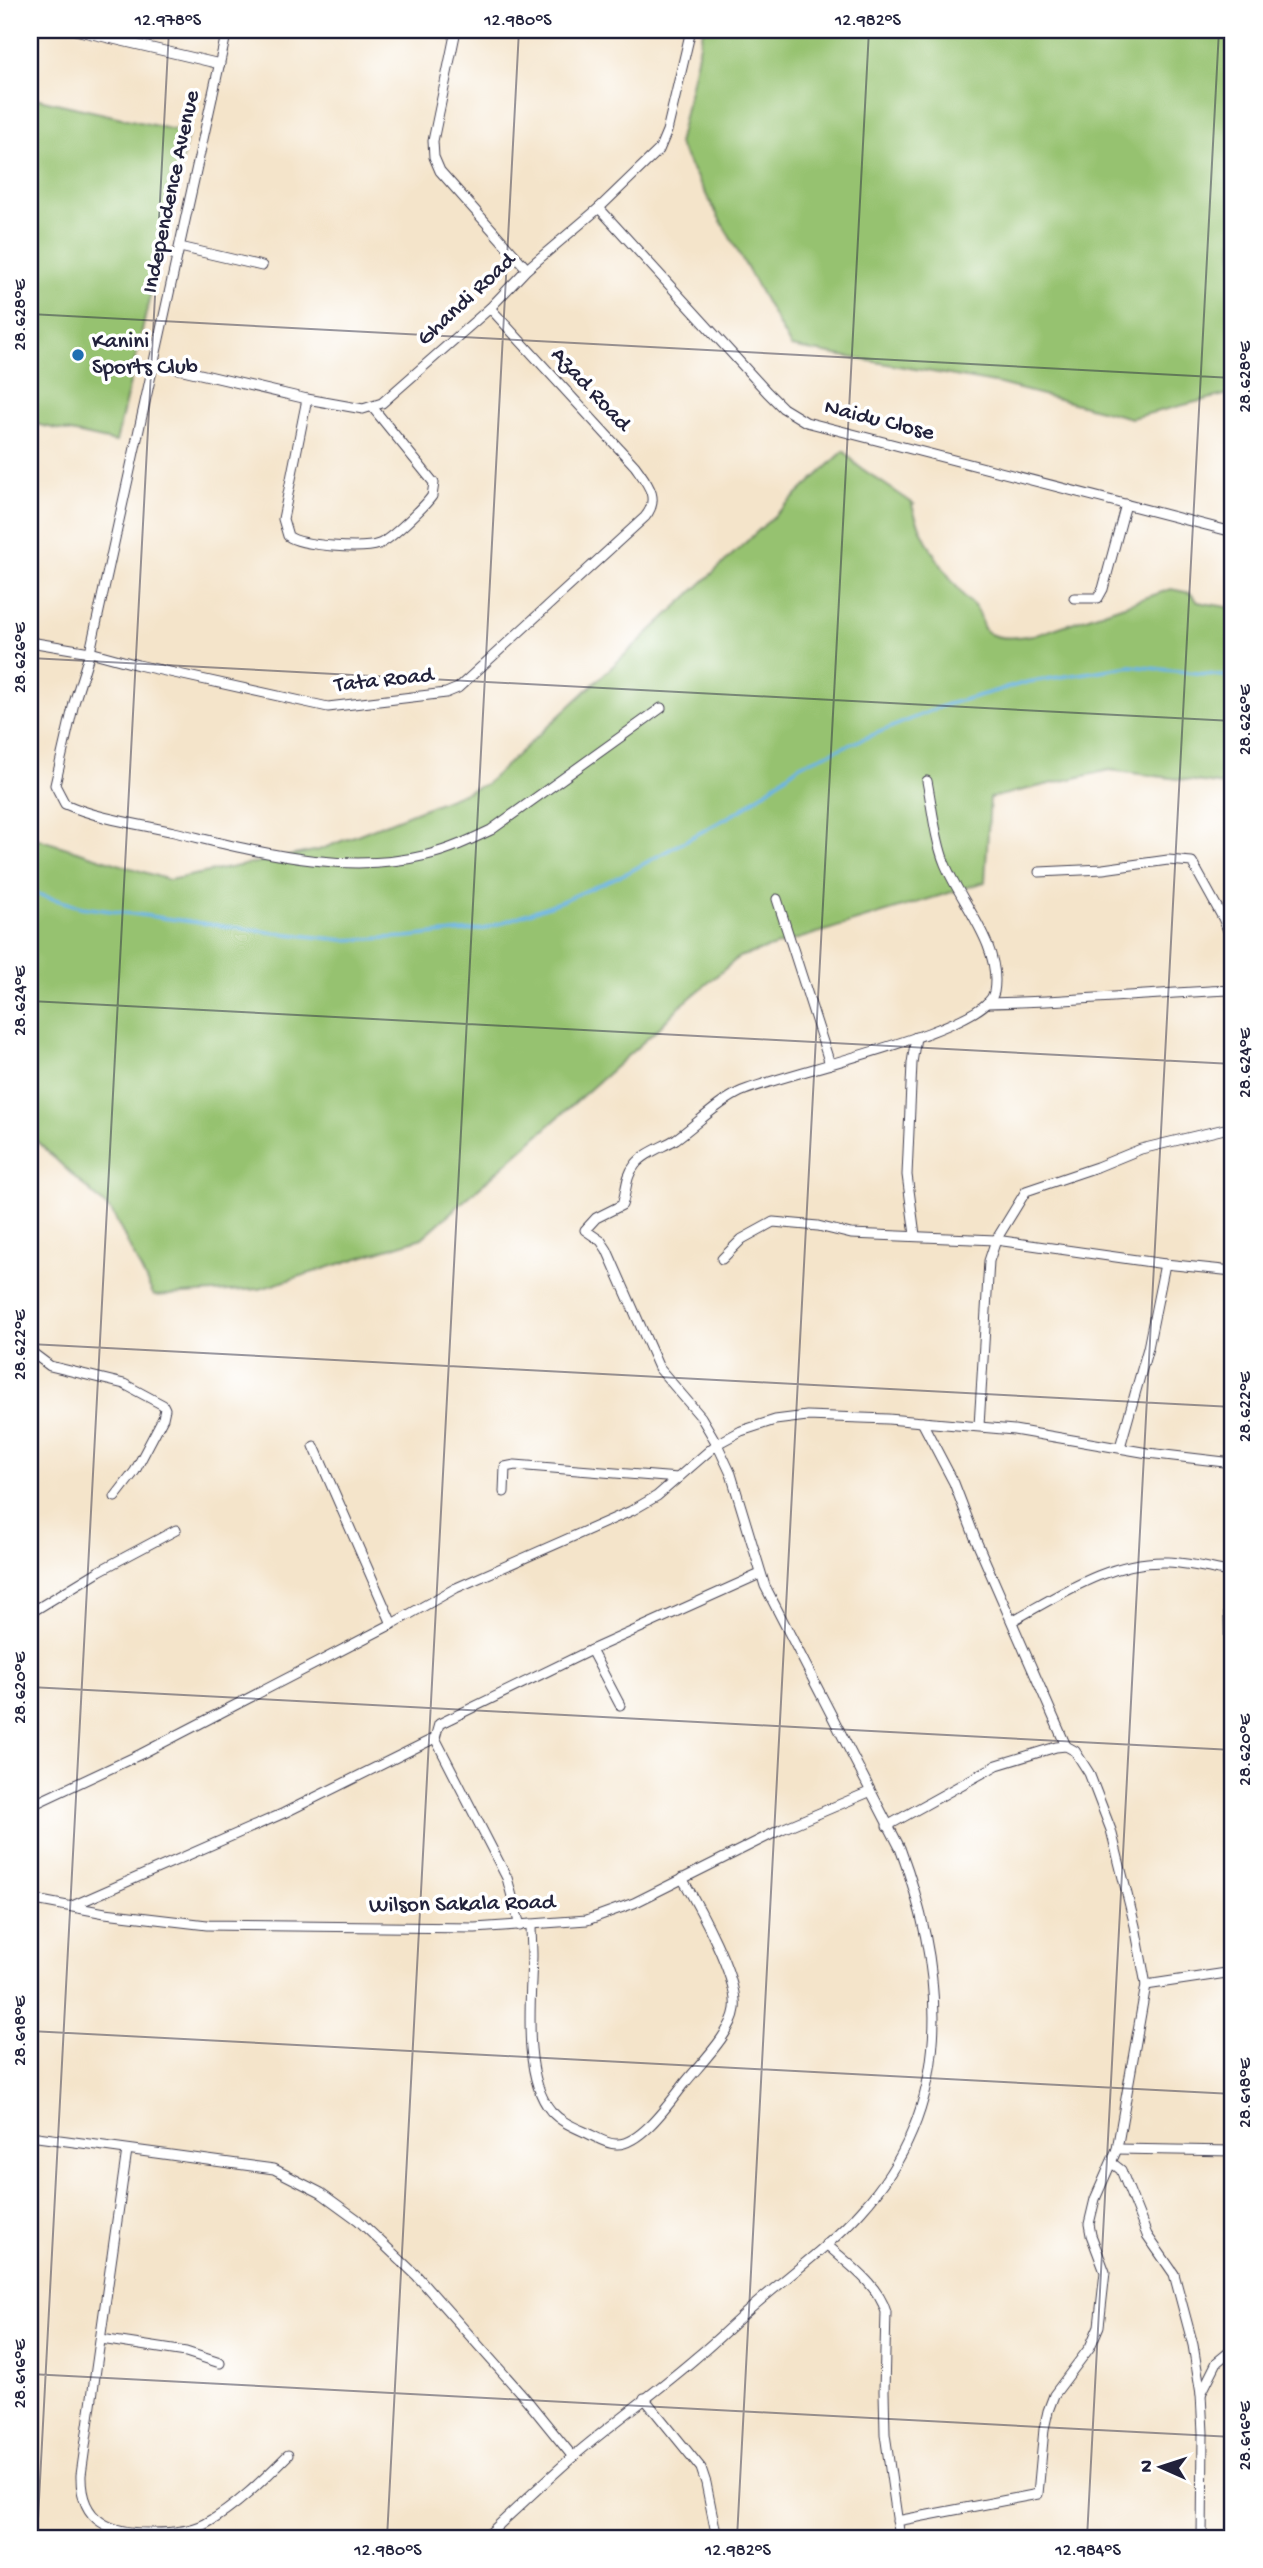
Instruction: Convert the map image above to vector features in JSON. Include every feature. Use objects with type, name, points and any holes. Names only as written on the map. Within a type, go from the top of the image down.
[{"type":"street","points":[[75,30],[220,64]]},
{"type":"street","name":"Independence Avenue","points":[[227,30],[90,652],[74,703],[55,785],[65,804],[290,858],[336,863],[385,862],[427,855],[461,844],[491,830],[661,708]]},
{"type":"street","points":[[456,30],[433,142],[434,157],[440,171],[527,269]]},
{"type":"street","name":"Ghandi Road","points":[[373,408],[490,308],[527,269],[599,208],[659,150],[691,30]]},
{"type":"street","name":"Naidu Close","points":[[599,208],[767,392],[795,417],[873,440],[1233,532]]},
{"type":"street","points":[[180,247],[262,266]]},
{"type":"street","name":"Azad Road","points":[[490,308],[635,466],[653,493],[653,502]]},
{"type":"street","points":[[153,363],[307,399],[363,409],[373,408],[434,483],[432,496],[383,543],[368,546],[303,543],[288,536],[283,519],[307,399]]},
{"type":"street","name":"Tata Road","points":[[30,642],[90,652],[328,707],[451,692],[645,517],[653,502]]},
{"type":"street","points":[[1074,598],[1098,598],[1126,504]]},
{"type":"street","points":[[485,2538],[573,2457],[697,2357],[861,2211],[907,2144],[922,2104],[934,2048],[935,2004],[922,1919],[914,1886],[900,1848],[760,1574],[731,1474],[717,1444],[701,1417],[659,1368],[607,1250],[601,1241],[585,1230],[596,1218],[622,1205],[627,1178],[639,1161],[674,1140],[738,1093],[916,1037],[970,1015],[987,1003],[994,993],[994,986],[986,941],[945,863],[927,781]]},
{"type":"street","points":[[1039,872],[1102,869],[1168,860],[1192,862],[1223,918],[1233,943]]},
{"type":"street","points":[[777,899],[830,1064]]},
{"type":"street","points":[[987,1003],[1058,1002],[1106,996],[1233,990]]},
{"type":"street","points":[[915,1235],[907,1175],[912,1063],[916,1037]]},
{"type":"street","points":[[979,1426],[989,1261],[996,1240],[1026,1191],[1140,1149],[1233,1127]]},
{"type":"street","points":[[722,1259],[742,1239],[773,1222],[818,1226],[851,1234],[996,1240],[1233,1271]]},
{"type":"street","points":[[1120,1447],[1148,1348],[1165,1264]]},
{"type":"street","points":[[30,1351],[50,1366],[124,1384],[163,1405],[163,1418],[135,1471],[116,1497]]},
{"type":"street","points":[[30,1806],[141,1754],[456,1588],[631,1511],[657,1496],[717,1444],[751,1427],[784,1418],[807,1416],[979,1426],[1120,1447],[1148,1454],[1233,1463]]},
{"type":"street","points":[[897,2521],[1038,2494],[1048,2411],[1054,2396],[1090,2347],[1099,2326],[1105,2272],[1089,2224],[1096,2199],[1117,2149],[1146,1985],[1135,1926],[1111,1830],[1088,1773],[1075,1751],[1066,1746],[975,1538],[954,1483],[922,1422]]},
{"type":"street","points":[[314,1446],[392,1624]]},
{"type":"street","points":[[504,1492],[505,1467],[515,1465],[678,1478]]},
{"type":"street","points":[[30,1613],[99,1571],[176,1530]]},
{"type":"street","points":[[1012,1621],[1097,1576],[1133,1564],[1170,1562],[1231,1572],[1233,1801]]},
{"type":"street","points":[[520,1926],[507,1878],[435,1738],[439,1724],[591,1650],[760,1574]]},
{"type":"street","points":[[591,1650],[620,1705]]},
{"type":"street","points":[[72,1906],[284,1813],[435,1738]]},
{"type":"street","points":[[887,1826],[997,1765],[1066,1746]]},
{"type":"street","name":"Wilson Sakala Road","points":[[30,1899],[113,1914],[206,1925],[425,1928],[520,1926],[587,1920],[634,1903],[782,1829],[869,1791]]},
{"type":"street","points":[[531,1924],[530,2034],[545,2103],[559,2119],[609,2144],[629,2143],[672,2099],[722,2037],[733,2020],[736,2008],[734,1990],[705,1918],[682,1878]]},
{"type":"street","points":[[1146,1985],[1233,1972]]},
{"type":"street","points":[[30,2136],[274,2169],[309,2186],[338,2204],[389,2248],[526,2399],[573,2457]]},
{"type":"street","points":[[1117,2149],[1233,2151]]},
{"type":"street","points":[[127,2150],[81,2487],[84,2502],[91,2514],[115,2530],[128,2533],[162,2533],[195,2528],[208,2522],[243,2496],[288,2455]]},
{"type":"street","points":[[1112,2163],[1121,2170],[1147,2235],[1174,2274],[1193,2345],[1202,2394],[1202,2538]]},
{"type":"street","points":[[826,2244],[883,2300],[886,2312],[886,2434],[900,2538]]},
{"type":"street","points":[[101,2339],[186,2352],[220,2363]]},
{"type":"street","points":[[1202,2394],[1217,2362],[1233,2348]]},
{"type":"street","points":[[644,2398],[701,2468],[717,2538]]},
{"type":"green space","points":[[703,30],[1233,30],[1233,393],[1131,418],[1000,384],[791,347],[678,144]]},
{"type":"green space","points":[[30,97],[188,133],[116,442],[30,423]]},
{"type":"green space","points":[[844,451],[858,466],[914,504],[912,505],[916,517],[933,552],[963,595],[977,609],[983,627],[990,634],[1008,638],[1039,634],[1171,589],[1190,593],[1198,602],[1233,608],[1233,786],[1109,770],[990,798],[985,882],[739,957],[678,1008],[659,1028],[422,1238],[260,1289],[154,1296],[112,1212],[30,1135],[30,832],[32,837],[169,880],[319,850],[486,784]]},
{"type":"waterway","points":[[30,892],[81,907],[344,940],[484,929],[557,903],[629,872],[741,810],[800,765],[945,705],[1028,682],[1131,666],[1233,677]]},
{"type":"place","name":"Kanini Sports Club","points":[[78,355]]}]
